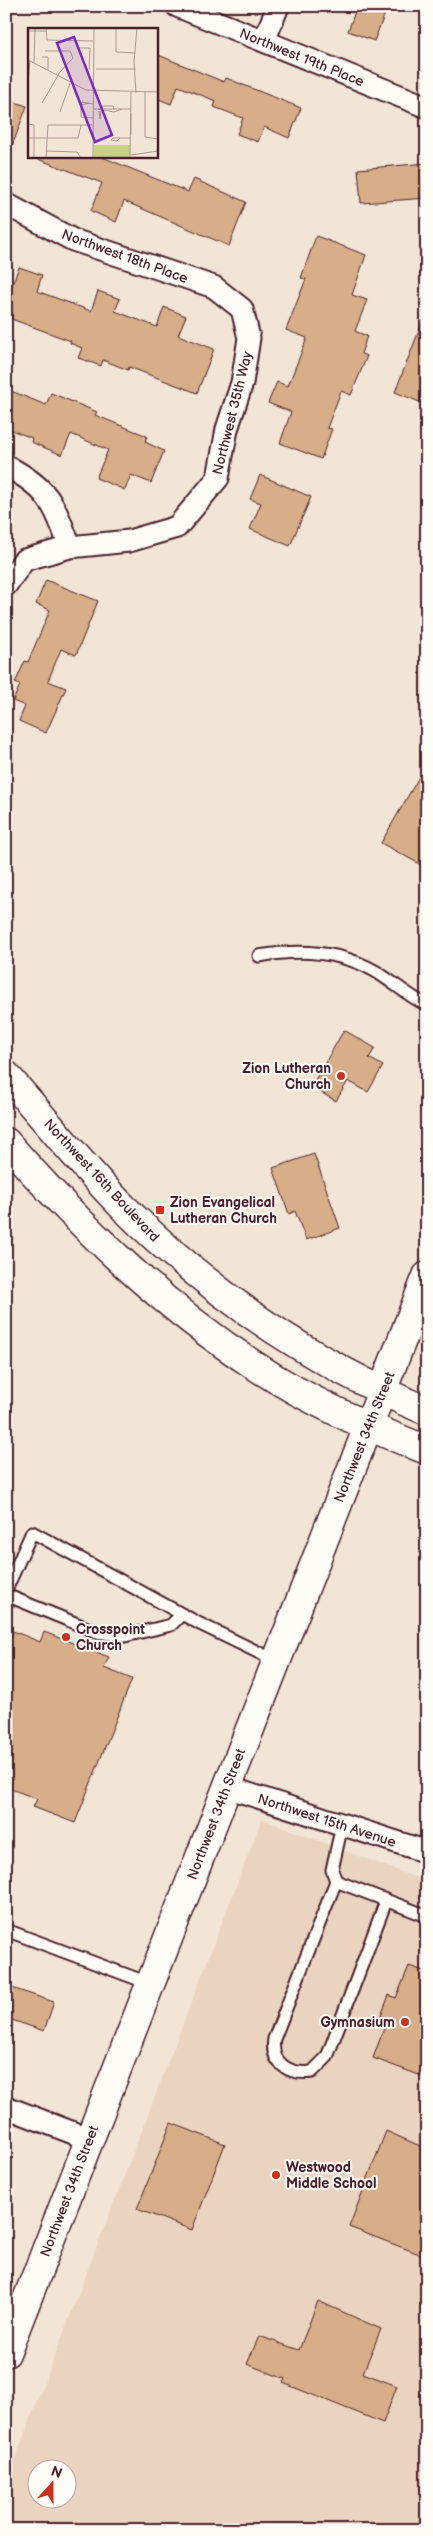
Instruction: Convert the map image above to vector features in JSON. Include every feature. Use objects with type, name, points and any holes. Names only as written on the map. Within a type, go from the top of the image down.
[{"type":"main road","name":"Northwest 16th Boulevard","points":[[6,1074],[78,1159],[123,1207],[172,1253],[225,1297],[282,1336],[382,1392],[427,1410]]},
{"type":"main road","points":[[6,1142],[93,1235],[197,1326],[258,1368],[367,1427],[427,1450]]},
{"type":"main road","name":"Northwest 34th Street","points":[[6,2353],[427,1276]]},
{"type":"street","name":"Northwest 19th Place","points":[[177,6],[427,107]]},
{"type":"street","points":[[264,41],[278,6]]},
{"type":"street","name":"Northwest 18th Place","points":[[6,204],[73,240],[214,287],[242,309]]},
{"type":"street","name":"Northwest 35th Way","points":[[6,585],[24,560],[70,547],[128,541],[177,527],[218,478],[226,429],[242,383],[249,338],[242,309]]},
{"type":"street","points":[[6,466],[26,476],[52,500],[70,547]]},
{"type":"street","name":"Northwest 15th Avenue","points":[[227,1787],[427,1852]]},
{"type":"street","points":[[6,2107],[89,2139]]},
{"type":"lane","points":[[259,956],[286,951],[331,954],[375,971],[412,998],[427,1005]]},
{"type":"lane","points":[[6,1590],[32,1532],[182,1614],[276,1661]]},
{"type":"lane","points":[[6,1595],[97,1632],[125,1636],[171,1625],[182,1614]]},
{"type":"lane","points":[[342,1825],[332,1870],[336,1882],[274,2039],[272,2050],[277,2060],[293,2071],[312,2072],[327,2057],[386,1901]]},
{"type":"lane","points":[[336,1882],[427,1916]]},
{"type":"lane","points":[[6,1930],[151,1984]]},
{"type":"shaded area","name":"Westwood Middle School","points":[[262,1819],[427,1882],[427,2530],[6,2530],[6,2482]]},
{"type":"building","points":[[357,6],[388,6],[374,41],[348,31]]},
{"type":"building","points":[[158,55],[224,82],[226,78],[301,108],[289,138],[264,127],[258,142],[237,134],[243,118],[214,107],[216,101],[178,86],[171,104],[158,99]]},
{"type":"building","points":[[6,99],[27,106],[8,157],[6,157]]},
{"type":"building","points":[[35,158],[105,158],[188,192],[194,179],[246,202],[229,246],[124,201],[116,222],[91,211],[102,183]]},
{"type":"building","points":[[427,163],[427,198],[361,203],[358,169]]},
{"type":"building","points":[[316,236],[366,255],[352,295],[367,300],[355,331],[367,336],[361,354],[367,356],[351,395],[341,391],[327,428],[332,429],[321,459],[280,443],[291,412],[268,403],[277,382],[288,386],[307,338],[286,330],[306,279],[301,278]]},
{"type":"building","points":[[19,267],[42,275],[37,291],[91,311],[98,291],[120,299],[115,311],[157,327],[164,307],[186,316],[178,335],[214,349],[197,393],[129,367],[128,370],[103,360],[101,366],[78,358],[82,348],[70,343],[71,341],[6,317],[6,300]]},
{"type":"building","points":[[427,313],[427,405],[395,392]]},
{"type":"building","points":[[6,389],[46,405],[51,393],[97,412],[95,415],[147,436],[145,442],[164,451],[151,483],[131,475],[125,490],[96,478],[108,450],[71,434],[62,455],[31,442],[32,438],[6,428]]},
{"type":"building","points":[[260,475],[311,497],[290,546],[250,529],[261,503],[250,499]]},
{"type":"building","points":[[46,580],[98,601],[76,655],[61,649],[48,681],[66,688],[46,733],[19,721],[25,706],[13,701],[20,685],[15,683],[25,661],[28,662],[50,610],[36,604]]},
{"type":"building","points":[[427,763],[427,868],[381,843]]},
{"type":"building","points":[[344,1030],[375,1048],[369,1058],[383,1066],[368,1092],[348,1081],[336,1101],[311,1087]]},
{"type":"building","points":[[314,1154],[340,1228],[306,1240],[295,1211],[289,1214],[273,1168]]},
{"type":"building","points":[[13,1631],[40,1642],[44,1632],[109,1657],[104,1668],[132,1679],[75,1823],[33,1807],[37,1799],[6,1787],[6,1649]]},
{"type":"building","name":"Gymnasium","points":[[409,1966],[427,1972],[427,2078],[373,2058],[386,2023],[379,2021],[389,1995],[396,1998]]},
{"type":"building","points":[[6,1986],[54,2002],[44,2031],[6,2018]]},
{"type":"building","points":[[171,2123],[225,2144],[192,2230],[137,2209]]},
{"type":"building","points":[[386,2131],[427,2149],[427,2257],[349,2227]]},
{"type":"building","points":[[318,2301],[381,2329],[363,2373],[397,2386],[383,2423],[283,2383],[285,2379],[247,2364],[259,2336],[299,2350]]},
{"type":"place","name":"Zion Lutheran Church","points":[[341,1076]]},
{"type":"place","name":"Zion Evangelical Lutheran Church","points":[[160,1210]]},
{"type":"place","name":"Crosspoint Church","points":[[66,1637]]},
{"type":"place","name":"Gymnasium","points":[[405,2022]]},
{"type":"place","name":"Westwood Middle School","points":[[276,2175]]}]
